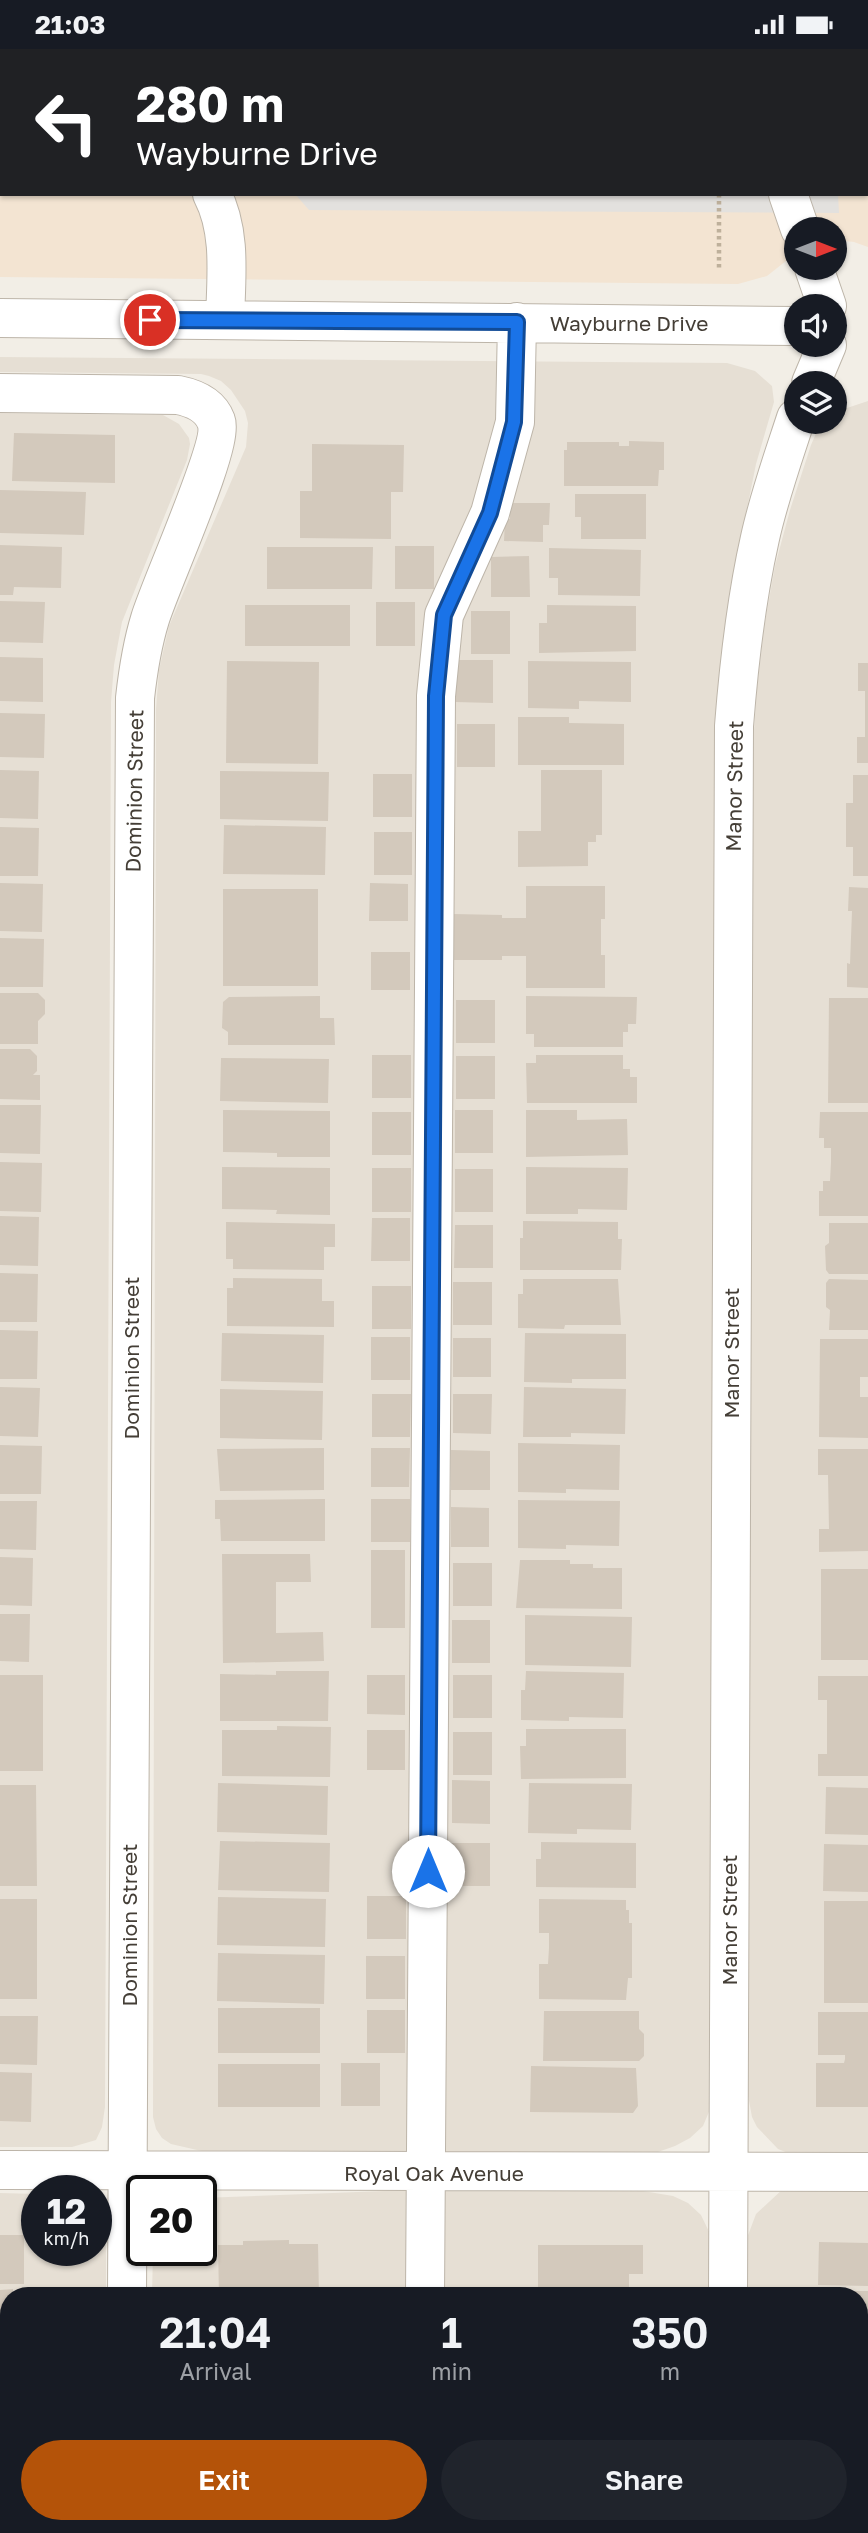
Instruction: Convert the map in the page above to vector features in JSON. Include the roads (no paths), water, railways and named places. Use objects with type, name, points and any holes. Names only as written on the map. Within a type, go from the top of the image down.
[{"type":"street","points":[[213,196],[224,228],[227,269],[225,320]]},
{"type":"street","points":[[789,196],[796,217]]},
{"type":"street","name":"Wayburne Drive","points":[[0,318],[784,326]]},
{"type":"street","points":[[425,2287],[436,696],[444,615],[490,513],[514,422],[517,322]]},
{"type":"street","name":"Dominion Street","points":[[0,393],[177,395],[196,400],[216,420],[217,435],[212,457],[150,617],[141,652],[135,698],[127,2287]]},
{"type":"street","name":"Manor Street","points":[[729,2287],[734,739],[740,657],[752,578],[771,494],[791,434]]},
{"type":"street","name":"Royal Oak Avenue","points":[[0,2171],[868,2172]]}]
